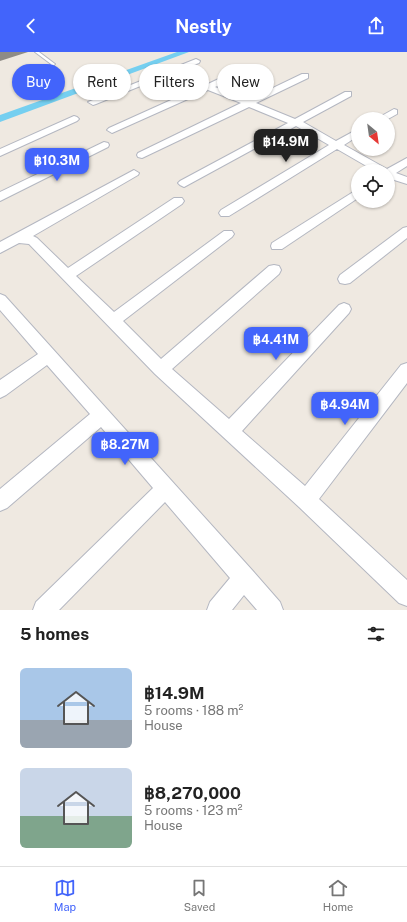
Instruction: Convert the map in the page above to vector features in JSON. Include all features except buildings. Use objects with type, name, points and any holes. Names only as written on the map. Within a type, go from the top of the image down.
[{"type":"street","points":[[189,64],[196,61]]},
{"type":"street","points":[[142,155],[305,76]]},
{"type":"street","points":[[209,87],[217,83]]},
{"type":"street","points":[[93,102],[139,84]]},
{"type":"street","points":[[209,87],[295,122],[370,164]]},
{"type":"street","points":[[184,183],[348,94]]},
{"type":"street","points":[[112,130],[180,100]]},
{"type":"street","points":[[0,153],[74,119]]},
{"type":"street","points":[[225,213],[351,136]]},
{"type":"street","points":[[0,197],[104,145]]},
{"type":"street","points":[[395,169],[407,161]]},
{"type":"street","points":[[0,248],[134,174]]},
{"type":"street","points":[[395,177],[407,181]]},
{"type":"street","points":[[277,246],[351,198]]},
{"type":"street","points":[[67,275],[178,201]]},
{"type":"street","points":[[345,279],[407,231]]},
{"type":"street","points":[[114,320],[228,234]]},
{"type":"street","points":[[22,237],[33,241],[161,368],[306,500],[407,595]]},
{"type":"street","points":[[161,368],[274,270]]},
{"type":"street","points":[[2,305],[48,355],[272,610]]},
{"type":"street","points":[[230,432],[344,309]]},
{"type":"street","points":[[0,390],[48,355]]},
{"type":"street","points":[[306,500],[407,370]]},
{"type":"street","points":[[0,501],[101,416]]},
{"type":"street","points":[[44,610],[165,489]]},
{"type":"street","points":[[218,610],[244,578]]},
{"type":"lane","points":[[37,52],[53,64]]},
{"type":"waterway","points":[[0,119],[185,52]]}]
